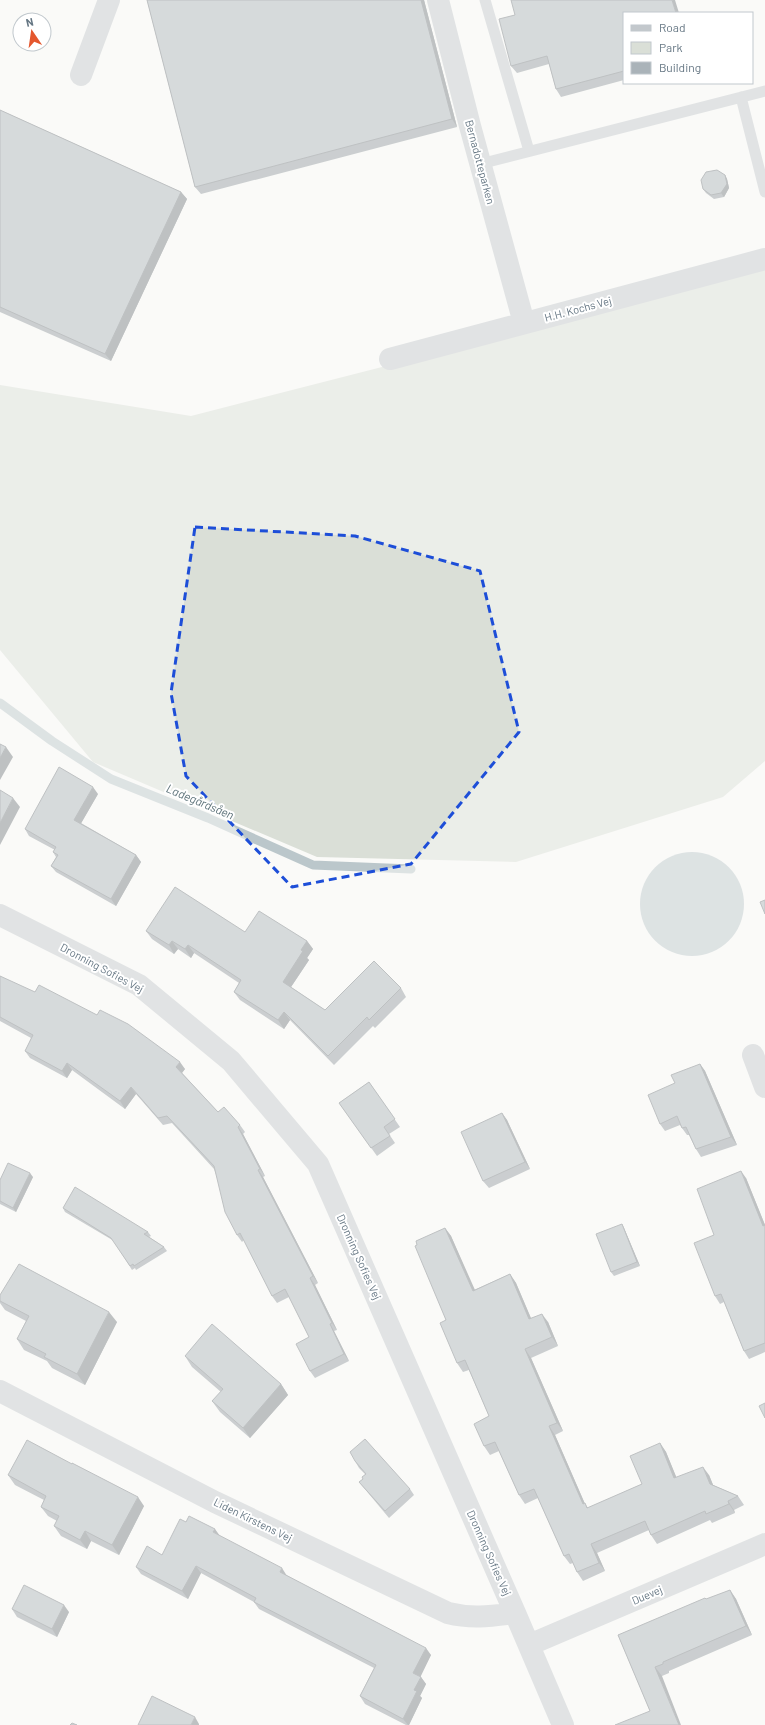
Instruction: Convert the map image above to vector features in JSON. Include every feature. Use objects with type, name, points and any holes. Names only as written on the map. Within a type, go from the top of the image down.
[{"type":"street","points":[[80,74],[109,0]]},
{"type":"street","name":"Bernadotteparken","points":[[438,0],[480,164],[524,323]]},
{"type":"street","name":"H.H. Kochs Vej","points":[[390,359],[765,259]]},
{"type":"street","name":"Dronning Sofies Vej","points":[[0,915],[139,985],[231,1061],[318,1164],[563,1725]]},
{"type":"street","points":[[753,1055],[765,1087]]},
{"type":"street","name":"Liden Kirstens Vej","points":[[0,1391],[215,1502],[448,1612],[465,1617],[515,1613]]},
{"type":"street","name":"Duevej","points":[[529,1645],[765,1544]]},
{"type":"lane","points":[[485,0],[529,151]]},
{"type":"lane","points":[[480,164],[765,90]]},
{"type":"lane","points":[[741,97],[765,192]]},
{"type":"highlighted area","points":[[195,527],[355,536],[480,571],[519,732],[411,864],[292,887],[186,776],[171,693]]},
{"type":"green space","points":[[765,269],[765,761],[723,797],[516,862],[317,857],[93,762],[0,650],[0,385],[191,416]]},
{"type":"shaded area","points":[[692,852],[712,856],[729,867],[740,884],[744,904],[740,924],[729,941],[712,952],[692,956],[672,952],[655,941],[644,924],[640,904],[644,884],[655,867],[672,856]]},
{"type":"building","points":[[147,0],[421,0],[452,119],[195,187]]},
{"type":"building","points":[[511,0],[672,0],[676,12],[623,12],[623,71],[556,89],[547,56],[511,66],[499,19],[515,15]]},
{"type":"building","points":[[0,110],[181,192],[105,354],[0,307]]},
{"type":"building","points":[[717,170],[725,175],[727,184],[721,193],[711,195],[703,189],[701,180],[706,172]]},
{"type":"building","points":[[0,744],[6,747],[0,758]]},
{"type":"building","points":[[59,767],[93,787],[74,820],[136,855],[111,899],[51,866],[58,855],[53,852],[56,847],[25,829]]},
{"type":"building","points":[[0,790],[13,798],[0,823]]},
{"type":"building","points":[[175,887],[245,932],[259,911],[307,941],[301,950],[303,951],[283,982],[325,1010],[374,961],[401,988],[369,1020],[367,1017],[328,1056],[284,1012],[278,1020],[234,992],[241,980],[188,945],[185,949],[172,941],[169,945],[146,931]]},
{"type":"building","points":[[765,900],[765,914],[760,902]]},
{"type":"building","points":[[0,976],[35,992],[39,985],[97,1015],[100,1010],[128,1024],[180,1062],[176,1067],[218,1112],[224,1107],[240,1125],[238,1127],[260,1169],[258,1170],[313,1276],[310,1278],[332,1323],[330,1324],[344,1354],[310,1371],[296,1344],[309,1337],[285,1289],[272,1296],[240,1233],[237,1235],[225,1212],[214,1166],[167,1116],[158,1118],[131,1087],[120,1101],[67,1063],[62,1071],[25,1051],[33,1035],[0,1017]]},
{"type":"building","points":[[700,1064],[731,1137],[696,1149],[686,1127],[682,1128],[677,1116],[660,1124],[648,1095],[675,1083],[671,1075]]},
{"type":"building","points":[[369,1082],[395,1119],[384,1127],[390,1136],[371,1148],[339,1103]]},
{"type":"building","points":[[502,1113],[525,1162],[483,1181],[461,1132]]},
{"type":"building","points":[[8,1163],[30,1173],[13,1208],[0,1201],[0,1180]]},
{"type":"building","points":[[741,1171],[763,1226],[765,1225],[765,1343],[744,1351],[721,1294],[715,1296],[694,1243],[714,1235],[697,1189]]},
{"type":"building","points":[[75,1187],[148,1232],[144,1234],[164,1247],[134,1266],[133,1264],[130,1266],[111,1238],[63,1208]]},
{"type":"building","points":[[622,1224],[637,1262],[611,1272],[596,1234]]},
{"type":"building","points":[[445,1228],[473,1291],[510,1274],[529,1319],[542,1314],[552,1337],[525,1349],[557,1423],[549,1426],[583,1504],[585,1503],[587,1508],[642,1484],[630,1456],[660,1443],[674,1478],[703,1467],[710,1484],[738,1496],[728,1501],[729,1504],[706,1514],[705,1511],[651,1535],[645,1521],[591,1544],[599,1563],[577,1572],[569,1554],[564,1556],[534,1489],[519,1495],[495,1442],[484,1446],[474,1424],[489,1416],[465,1360],[457,1363],[440,1323],[446,1320],[415,1246],[417,1245],[416,1241]]},
{"type":"building","points":[[19,1264],[109,1312],[77,1374],[44,1357],[46,1354],[17,1339],[29,1316],[0,1301],[0,1295]]},
{"type":"building","points":[[212,1324],[281,1384],[243,1428],[212,1401],[223,1389],[185,1356]]},
{"type":"building","points":[[765,1403],[765,1418],[759,1406]]},
{"type":"building","points":[[365,1439],[410,1489],[385,1511],[359,1482],[366,1474],[355,1461],[350,1452]]},
{"type":"building","points":[[27,1440],[138,1497],[112,1545],[85,1531],[80,1540],[54,1526],[59,1516],[41,1507],[46,1496],[8,1475]]},
{"type":"building","points":[[189,1516],[215,1529],[213,1532],[282,1568],[280,1572],[426,1648],[413,1673],[421,1677],[414,1690],[417,1691],[403,1719],[360,1696],[376,1665],[254,1602],[256,1598],[196,1566],[182,1591],[136,1567],[147,1546],[162,1555],[180,1519],[186,1522]]},
{"type":"building","points":[[24,1585],[64,1605],[52,1629],[12,1609]]},
{"type":"building","points":[[730,1590],[746,1626],[663,1662],[663,1664],[655,1667],[679,1725],[615,1725],[650,1711],[618,1635],[705,1598],[706,1599]]},
{"type":"building","points":[[152,1696],[195,1717],[191,1725],[138,1725]]},
{"type":"waterway","name":"Ladegårdsåen","points":[[0,703],[52,741],[111,779],[208,818],[313,865],[411,869]]}]
